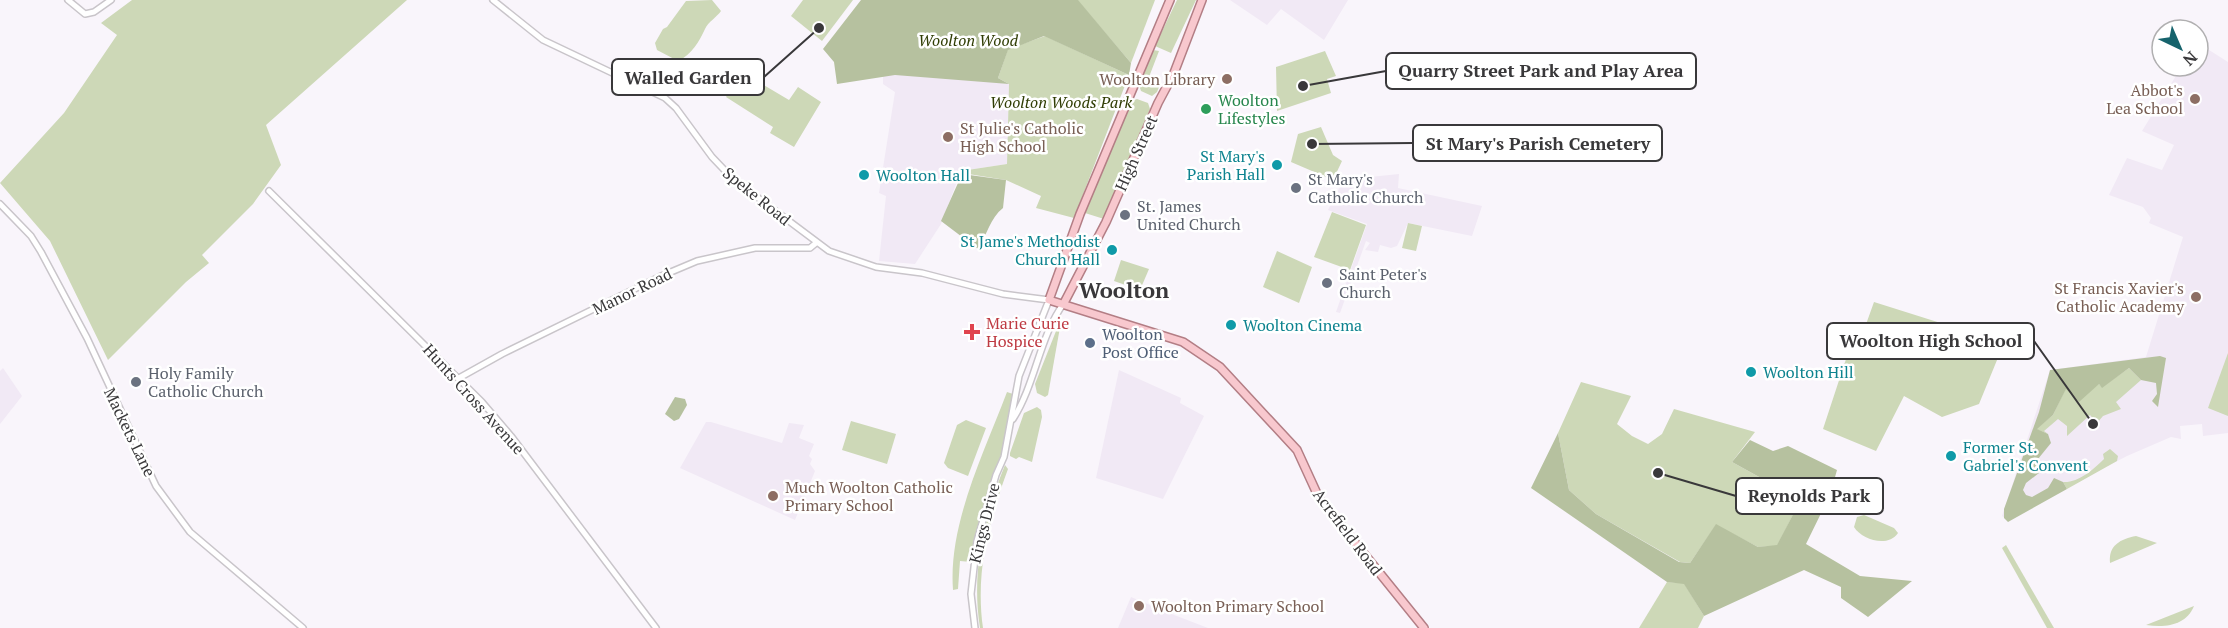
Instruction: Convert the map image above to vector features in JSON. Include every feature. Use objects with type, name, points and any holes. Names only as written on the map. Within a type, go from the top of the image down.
[{"type":"main road","name":"High Street","points":[[1049,300],[1080,214],[1170,0]]},
{"type":"main road","name":"High Street","points":[[1064,303],[1106,222],[1174,73],[1202,0]]},
{"type":"main road","name":"Acrefield Road","points":[[1049,300],[1184,342],[1200,351],[1232,377],[1296,450],[1319,498],[1424,628]]},
{"type":"street","points":[[68,0],[85,14],[94,12],[111,0]]},
{"type":"street","name":"Speke Road","points":[[493,0],[543,40],[665,98],[676,108],[712,158],[733,179],[816,243],[850,261],[922,273],[996,293],[1049,300]]},
{"type":"street","name":"Hunts Cross Avenue","points":[[269,191],[459,378],[511,436],[656,628]]},
{"type":"street","name":"Mackets Lane","points":[[0,204],[31,236],[41,252],[87,338],[156,486],[190,532],[303,628]]},
{"type":"street","name":"Manor Road","points":[[459,378],[502,354],[659,277],[697,261],[755,248],[810,248],[816,243]]},
{"type":"street","name":"Kings Drive","points":[[975,628],[971,594],[975,552],[996,475],[1004,457],[1019,376],[1049,300]]},
{"type":"street","name":"Kings Drive","points":[[1012,420],[1027,397],[1046,339],[1064,303]]},
{"type":"shaded area","points":[[1230,0],[1348,0],[1324,40],[1281,9],[1267,25]]},
{"type":"shaded area","points":[[2210,51],[2228,62],[2228,433],[2203,436],[2202,424],[2180,426],[2181,439],[2171,437],[2127,456],[2006,519],[2002,516],[2050,370],[2146,357],[2183,237],[2149,223],[2151,218],[2143,207],[2109,195],[2127,158],[2162,170],[2174,145],[2142,131],[2175,78],[2210,78]]},
{"type":"shaded area","name":"St Julie's Catholic High School","points":[[883,68],[1009,84],[1007,164],[961,171],[941,224],[915,264],[879,261],[886,196],[879,193],[895,92],[883,84]]},
{"type":"shaded area","points":[[1399,174],[1398,188],[1482,206],[1472,236],[1408,223],[1397,246],[1391,248],[1380,245],[1378,252],[1365,250],[1370,243],[1366,241],[1340,313],[1336,312],[1367,224],[1328,210],[1342,183],[1360,178]]},
{"type":"shaded area","points":[[3,368],[22,396],[0,424],[0,371]]},
{"type":"shaded area","points":[[1119,370],[1181,398],[1180,403],[1204,416],[1163,499],[1096,478]]},
{"type":"shaded area","name":"Much Woolton Catholic Primary School","points":[[706,422],[782,443],[789,423],[804,425],[799,438],[814,444],[809,456],[812,459],[810,464],[815,471],[795,520],[680,468]]},
{"type":"shaded area","name":"Woolton Primary School","points":[[1131,597],[1169,613],[1208,628],[1118,628]]},
{"type":"green space","points":[[132,0],[407,0],[266,125],[281,165],[253,204],[202,255],[209,263],[186,282],[108,360],[50,241],[0,183],[64,113],[117,35],[101,23]]},
{"type":"green space","points":[[712,0],[721,11],[708,24],[698,43],[687,55],[678,61],[657,50],[655,43],[663,29],[667,27],[686,1]]},
{"type":"green space","points":[[803,0],[853,0],[822,41],[791,16]]},
{"type":"green space","name":"Woolton Wood","points":[[861,0],[1078,0],[1131,63],[1129,75],[1044,36],[1008,50],[998,78],[1009,84],[895,75],[837,84],[834,62],[823,49]]},
{"type":"green space","points":[[1078,0],[1155,0],[1131,63],[1078,1]]},
{"type":"green space","points":[[1177,0],[1196,0],[1171,53],[1155,46]]},
{"type":"green space","name":"Woolton Woods Park","points":[[1045,36],[1129,75],[1074,218],[1036,208],[1041,196],[1006,180],[961,171],[1007,164],[1009,84],[998,78],[1008,49]]},
{"type":"green space","points":[[1153,50],[1159,51],[1149,77],[1161,82],[1157,92],[1152,96],[1141,91],[1139,85]]},
{"type":"green space","points":[[1325,51],[1336,76],[1327,79],[1331,93],[1277,111],[1276,67]]},
{"type":"green space","points":[[742,72],[789,100],[798,87],[821,102],[794,147],[770,133],[773,127],[726,97]]},
{"type":"green space","points":[[1137,99],[1148,103],[1150,109],[1104,219],[1085,213],[1132,101]]},
{"type":"green space","points":[[1321,127],[1333,155],[1342,161],[1333,180],[1291,162],[1298,134]]},
{"type":"green space","points":[[962,174],[1006,180],[1003,208],[992,222],[978,249],[941,221]]},
{"type":"green space","points":[[1332,212],[1366,225],[1350,270],[1314,257]]},
{"type":"green space","points":[[1408,223],[1422,226],[1416,251],[1402,248]]},
{"type":"green space","points":[[1277,251],[1312,267],[1299,303],[1263,287]]},
{"type":"green space","points":[[1121,260],[1149,269],[1140,290],[1114,281]]},
{"type":"green space","points":[[1874,302],[2004,343],[1979,404],[1942,417],[1904,396],[1876,451],[1823,429],[1848,353],[1855,355]]},
{"type":"green space","points":[[1062,316],[1048,395],[1045,397],[1037,393],[1035,384]]},
{"type":"green space","points":[[2228,353],[2228,416],[2208,408]]},
{"type":"green space","points":[[2160,356],[2166,358],[2158,407],[2152,401],[2157,394],[2156,383],[2141,380],[2129,368],[2102,388],[2099,384],[2079,402],[2066,389],[2053,415],[2037,429],[2048,434],[2051,443],[2038,459],[2039,473],[2026,483],[2023,490],[2026,495],[2032,497],[2048,488],[2054,478],[2063,482],[2067,489],[2008,522],[2004,518],[2004,509],[2039,412],[2050,370]]},
{"type":"green space","points":[[2129,368],[2141,380],[2116,402],[2121,409],[2103,416],[2097,423],[2090,415],[2067,436],[2067,426],[2058,419],[2044,431],[2048,434],[2036,429],[2053,415],[2066,388],[2099,384],[2102,387]]},
{"type":"green space","points":[[1581,382],[1631,396],[1617,424],[1632,436],[1648,444],[1662,434],[1674,409],[1755,432],[1732,462],[1770,483],[1806,490],[1777,546],[1758,547],[1716,525],[1690,563],[1680,562],[1596,514],[1569,490],[1558,433]]},
{"type":"green space","points":[[1007,392],[1013,394],[1003,449],[982,510],[971,562],[960,561],[958,589],[953,590],[953,565],[962,514],[978,464]]},
{"type":"green space","points":[[675,397],[685,399],[687,405],[679,419],[674,421],[665,414]]},
{"type":"green space","points":[[1037,407],[1041,410],[1042,417],[1032,462],[1019,457],[1016,459],[1010,456],[1010,453],[1024,413]]},
{"type":"green space","points":[[966,420],[986,428],[968,476],[948,468],[944,463],[957,425]]},
{"type":"green space","points":[[851,421],[896,434],[887,464],[842,450]]},
{"type":"green space","points":[[1558,433],[1569,490],[1596,514],[1679,562],[1690,563],[1716,524],[1758,547],[1777,545],[1806,490],[1770,483],[1732,462],[1750,440],[1773,451],[1788,446],[1837,470],[1830,495],[1806,544],[1860,576],[1912,581],[1868,617],[1841,598],[1841,587],[1804,570],[1704,616],[1684,584],[1667,582],[1531,488]]},
{"type":"green space","points":[[2110,449],[2118,456],[2117,461],[2067,489],[2063,482],[2069,482],[2085,475],[2104,459],[2103,454]]},
{"type":"green space","points":[[1005,465],[1008,469],[985,547],[981,587],[983,628],[980,628],[977,586],[981,545],[991,505]]},
{"type":"green space","points":[[1864,515],[1894,528],[1898,533],[1894,538],[1882,541],[1863,536],[1854,527],[1857,517]]},
{"type":"green space","points":[[2136,536],[2157,543],[2110,563],[2113,547],[2125,539]]},
{"type":"green space","points":[[2006,545],[2054,628],[2047,628],[2002,548]]},
{"type":"green space","points":[[1667,582],[1684,583],[1704,616],[1698,628],[1639,628]]},
{"type":"green space","points":[[2194,606],[2186,617],[2175,624],[2146,625]]},
{"type":"place","name":"Walled Garden","points":[[819,28]]},
{"type":"place","name":"Woolton Library","points":[[1227,79]]},
{"type":"place","name":"Quarry Street Park and Play Area","points":[[1303,86]]},
{"type":"place","name":"Abbot's Lea School","points":[[2195,99]]},
{"type":"place","name":"Woolton Lifestyles","points":[[1206,109]]},
{"type":"place","name":"St Julie's Catholic High School","points":[[948,137]]},
{"type":"place","name":"St Mary's Parish Cemetery","points":[[1312,144]]},
{"type":"place","name":"St Mary's Parish Hall","points":[[1277,165]]},
{"type":"place","name":"Woolton Hall","points":[[864,175]]},
{"type":"place","name":"St Mary's Catholic Church","points":[[1296,188]]},
{"type":"place","name":"St. James United Church","points":[[1125,215]]},
{"type":"place","name":"St Jame's Methodist Church Hall","points":[[1112,250]]},
{"type":"place","name":"Saint Peter's Church","points":[[1327,283]]},
{"type":"place","name":"St Francis Xavier's Catholic Academy","points":[[2196,297]]},
{"type":"place","name":"Woolton Cinema","points":[[1231,325]]},
{"type":"place","name":"Marie Curie Hospice","points":[[972,332]]},
{"type":"place","name":"Woolton Post Office","points":[[1090,343]]},
{"type":"place","name":"Woolton Hill","points":[[1751,372]]},
{"type":"place","name":"Holy Family Catholic Church","points":[[136,382]]},
{"type":"place","name":"Woolton High School","points":[[2093,424]]},
{"type":"place","name":"Former St. Gabriel's Convent","points":[[1951,456]]},
{"type":"place","name":"Reynolds Park","points":[[1658,473]]},
{"type":"place","name":"Much Woolton Catholic Primary School","points":[[773,496]]},
{"type":"place","name":"Woolton Primary School","points":[[1139,606]]},
{"type":"district","name":"Woolton","points":[[1124,290]]}]
